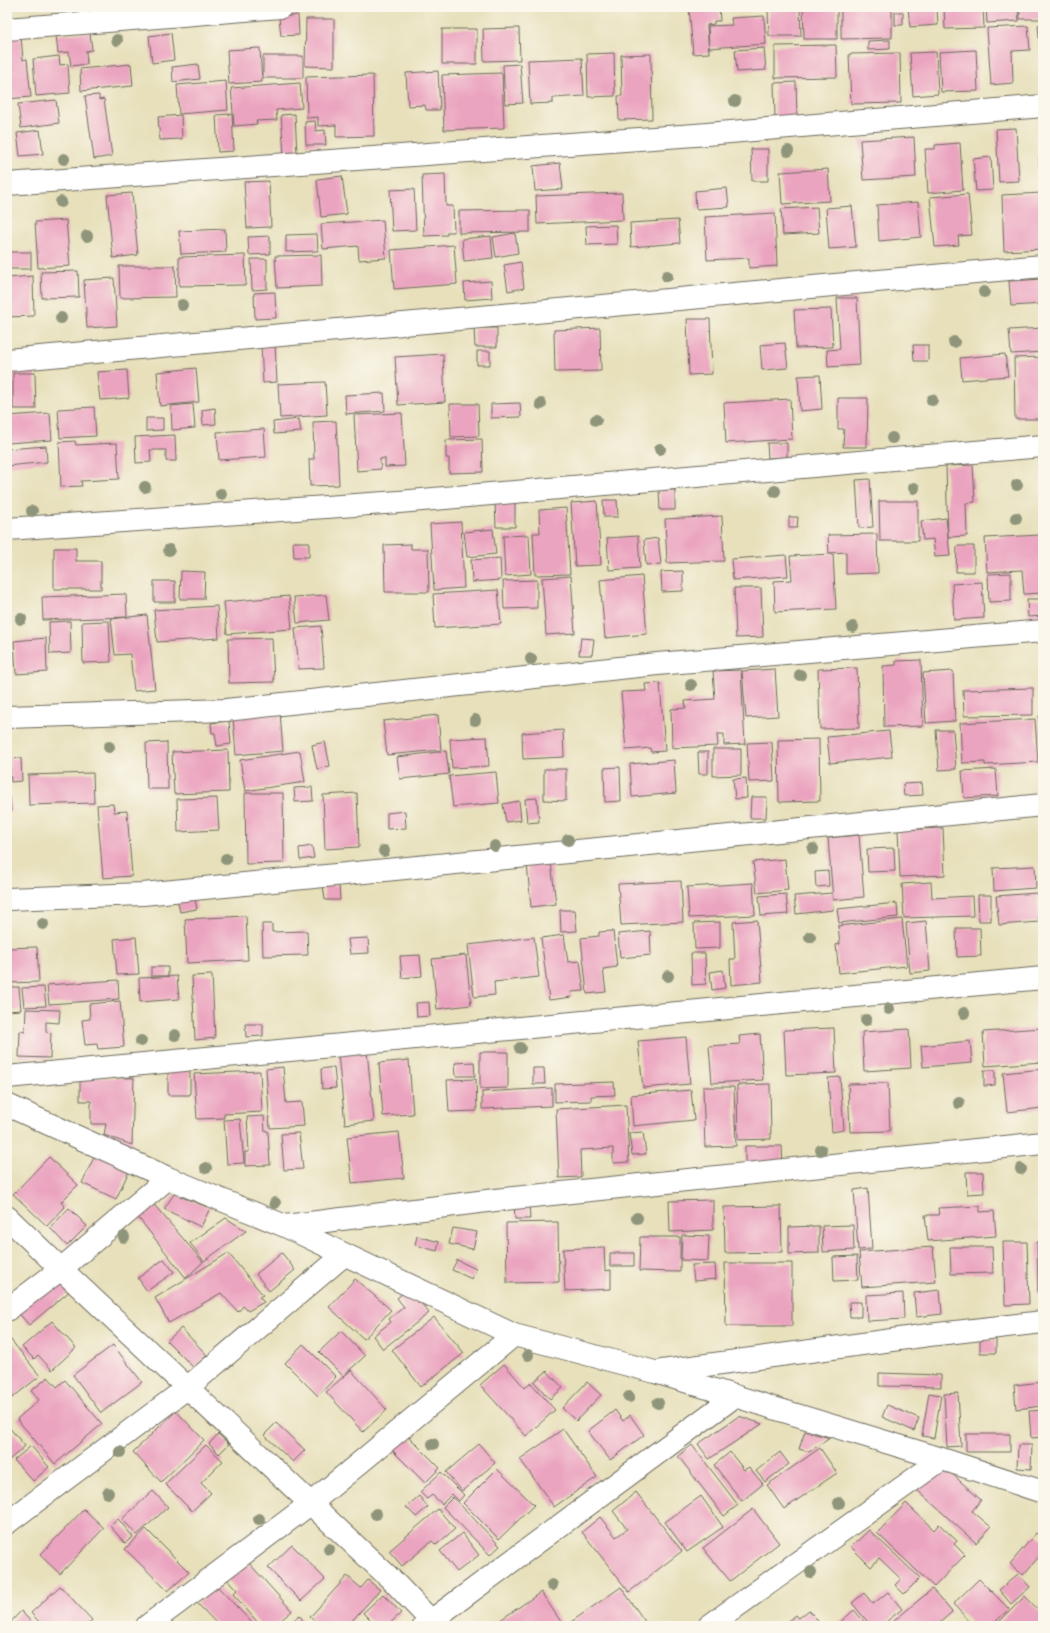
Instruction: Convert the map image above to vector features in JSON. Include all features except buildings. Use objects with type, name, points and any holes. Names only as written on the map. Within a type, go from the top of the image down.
[{"type":"street","points":[[7,29],[281,7]]},
{"type":"street","points":[[7,184],[671,136],[1043,106]]},
{"type":"street","points":[[7,360],[1043,266]]},
{"type":"street","points":[[7,529],[399,502],[1043,446]]},
{"type":"street","points":[[7,717],[226,710],[657,664],[1043,630]]},
{"type":"street","points":[[7,899],[143,894],[1043,804]]},
{"type":"street","points":[[7,1078],[1043,978]]},
{"type":"street","points":[[7,1105],[168,1178],[284,1226],[514,1336],[655,1372],[942,1459],[1043,1492]]},
{"type":"street","points":[[284,1226],[495,1200],[1043,1143]]},
{"type":"street","points":[[7,1310],[61,1269],[168,1178]]},
{"type":"street","points":[[7,1217],[393,1581],[431,1624],[734,1396]]},
{"type":"street","points":[[7,1523],[187,1388],[344,1255]]},
{"type":"street","points":[[655,1372],[922,1336],[1043,1322]]},
{"type":"street","points":[[147,1626],[310,1504],[514,1336]]},
{"type":"street","points":[[709,1626],[942,1459]]}]
